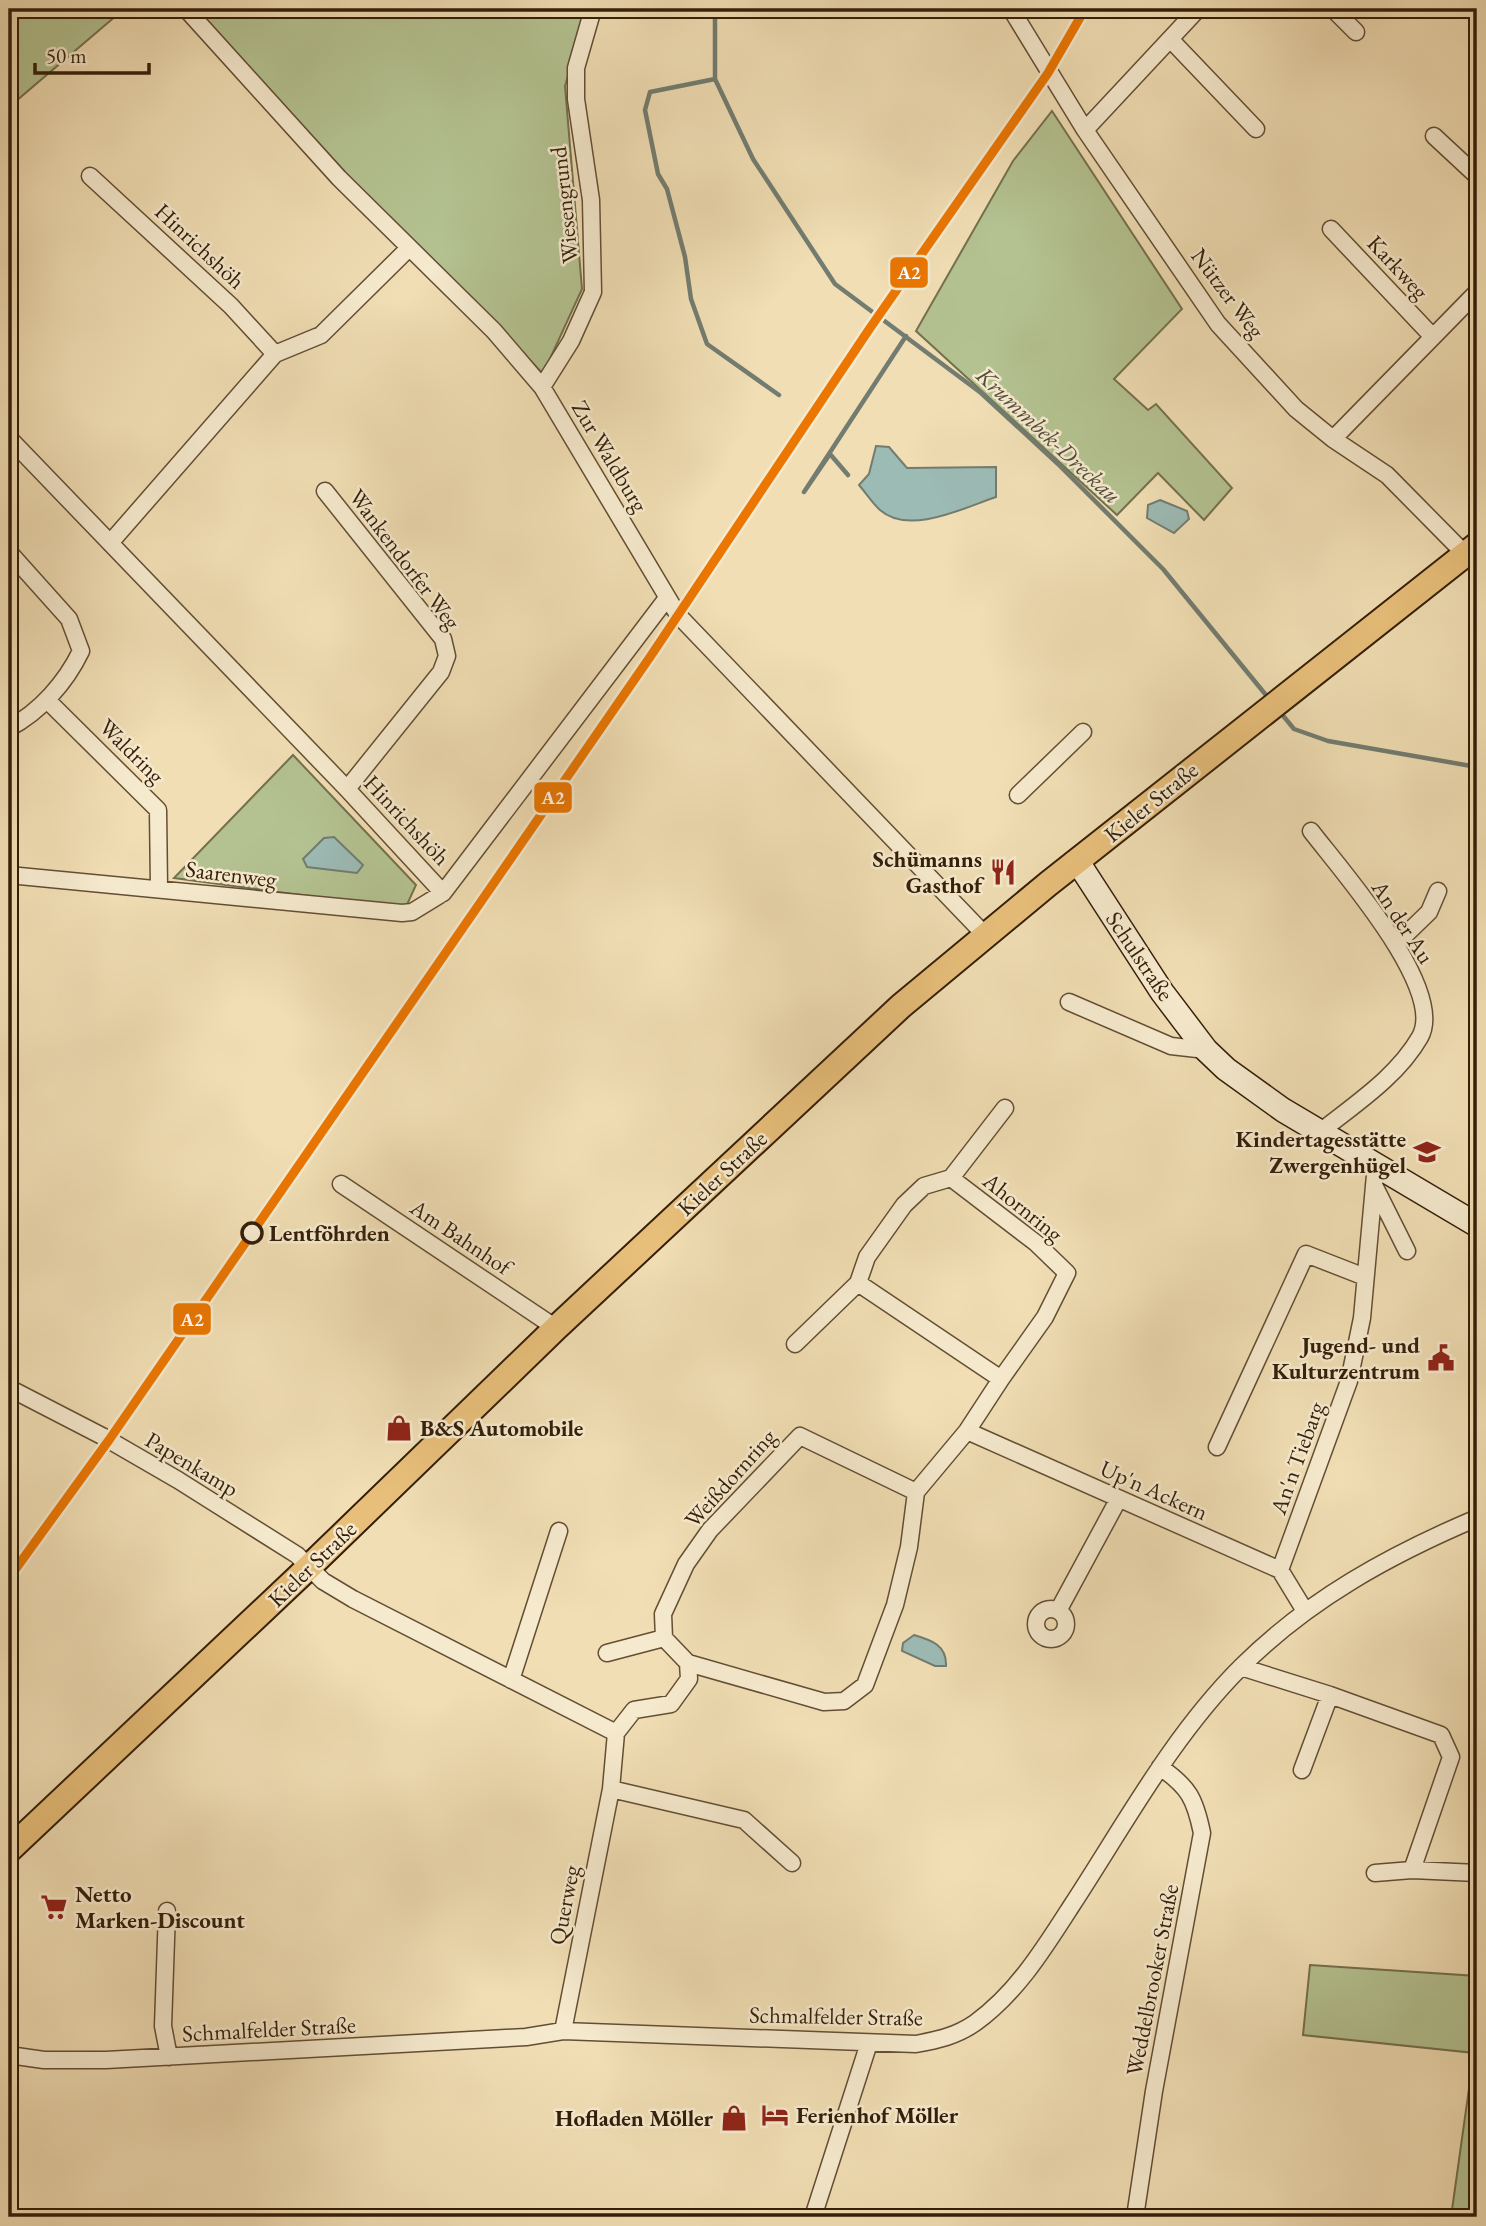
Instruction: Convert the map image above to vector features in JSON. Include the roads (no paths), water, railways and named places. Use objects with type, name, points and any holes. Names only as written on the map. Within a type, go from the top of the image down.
[{"type":"main road","name":"Kieler Straße","points":[[9,1850],[310,1567],[556,1328],[901,1006],[1074,863],[1471,549]]},
{"type":"street","name":"Zur Waldburg","points":[[186,9],[275,110],[408,249],[494,331],[542,387],[678,615],[985,935]]},
{"type":"street","name":"Wiesengrund","points":[[542,387],[571,341],[593,292],[592,200],[576,99],[576,68],[593,9]]},
{"type":"street","name":"Nützer Weg","points":[[1011,9],[1085,130],[1218,324],[1296,409],[1333,439],[1387,475],[1471,549]]},
{"type":"street","points":[[1085,130],[1198,9]]},
{"type":"street","points":[[1333,9],[1356,32]]},
{"type":"street","points":[[1170,39],[1256,129]]},
{"type":"street","points":[[1434,136],[1477,176]]},
{"type":"street","name":"Hinrichshöh","points":[[90,176],[231,306],[275,354]]},
{"type":"street","name":"Karkweg","points":[[1331,229],[1433,337]]},
{"type":"street","points":[[110,543],[275,354],[321,335],[408,249]]},
{"type":"street","points":[[1333,439],[1477,292]]},
{"type":"street","name":"Hinrichshöh","points":[[9,438],[347,789],[443,893],[667,598]]},
{"type":"street","name":"Wankendorfer Weg","points":[[325,491],[443,639],[447,656],[441,672],[347,789]]},
{"type":"street","points":[[9,552],[69,619],[81,651],[71,672],[47,700],[9,728]]},
{"type":"street","name":"Waldring","points":[[47,700],[158,810],[159,888]]},
{"type":"street","points":[[1018,795],[1083,732]]},
{"type":"street","name":"An der Au","points":[[1311,831],[1396,944],[1415,978],[1422,1009],[1422,1034],[1396,1070],[1320,1132]]},
{"type":"street","name":"Schulstraße","points":[[1074,863],[1083,870],[1163,992],[1206,1050],[1251,1090],[1320,1132],[1375,1175],[1477,1225]]},
{"type":"street","name":"Saarenweg","points":[[9,875],[402,913],[412,912],[443,893]]},
{"type":"street","points":[[1396,944],[1429,912],[1438,891]]},
{"type":"street","name":"Schulstraße","points":[[1069,1002],[1171,1046],[1206,1050]]},
{"type":"street","name":"Ahornring","points":[[795,1344],[858,1283],[867,1257],[904,1205],[923,1186],[951,1178],[1005,1108]]},
{"type":"street","points":[[1375,1175],[1407,1251]]},
{"type":"street","name":"An'n Tiebarg","points":[[1280,1570],[1349,1381],[1362,1318],[1375,1175]]},
{"type":"street","name":"Ahornring","points":[[951,1178],[1036,1242],[1067,1273],[1045,1317],[967,1432]]},
{"type":"street","name":"Am Bahnhof","points":[[341,1184],[556,1328]]},
{"type":"street","points":[[1217,1447],[1306,1254],[1365,1277]]},
{"type":"street","points":[[858,1283],[1001,1379]]},
{"type":"street","name":"Papenkamp","points":[[9,1388],[102,1436],[178,1480],[297,1555],[310,1567]]},
{"type":"street","points":[[607,1653],[664,1638],[688,1663],[824,1702],[844,1701],[865,1685],[895,1605],[909,1547],[916,1492],[967,1432]]},
{"type":"street","name":"Up'n Ackern","points":[[967,1432],[1280,1570]]},
{"type":"street","name":"Weißdornring","points":[[664,1638],[663,1614],[686,1564],[710,1530],[800,1436],[916,1492]]},
{"type":"street","points":[[1058,1611],[1118,1500]]},
{"type":"street","name":"Schmalfelder Straße","points":[[9,2055],[69,2061],[169,2057],[526,2037],[564,2031],[916,2044],[942,2039],[975,2023],[999,2002],[1044,1947],[1160,1767],[1241,1667],[1305,1611],[1364,1572],[1419,1543],[1477,1518]]},
{"type":"street","points":[[511,1680],[559,1531]]},
{"type":"street","points":[[310,1567],[323,1581],[353,1599],[616,1733],[634,1710],[671,1704],[689,1679],[688,1663]]},
{"type":"street","points":[[1280,1570],[1305,1611]]},
{"type":"street","points":[[1241,1667],[1330,1695],[1441,1735],[1451,1757],[1412,1870]]},
{"type":"street","points":[[1302,1770],[1330,1695]]},
{"type":"street","name":"Querweg","points":[[564,2031],[611,1789],[616,1733]]},
{"type":"street","name":"Weddelbrooker Straße","points":[[1135,2217],[1154,2091],[1202,1833],[1196,1804],[1182,1782],[1160,1767]]},
{"type":"street","points":[[611,1789],[744,1820],[792,1863]]},
{"type":"street","points":[[1374,1873],[1412,1870],[1477,1873]]},
{"type":"street","points":[[167,1911],[163,2026],[169,2057]]},
{"type":"street","points":[[813,2217],[869,2043]]},
{"type":"water","points":[[876,446],[889,447],[907,468],[996,467],[996,497],[938,517],[906,520],[892,517],[880,510],[859,485],[869,474]]},
{"type":"water","points":[[1160,500],[1187,511],[1189,519],[1174,533],[1147,518],[1148,505]]},
{"type":"water","points":[[334,837],[363,865],[357,873],[307,867],[303,859],[324,838]]},
{"type":"water","points":[[914,1635],[937,1644],[944,1653],[946,1666],[935,1666],[902,1651],[903,1643]]},
{"type":"waterway","name":"Krummbek-Dreckau","points":[[715,9],[715,79],[753,159],[835,284],[981,393],[1058,464],[1163,569],[1270,700]]},
{"type":"waterway","points":[[715,79],[650,92],[645,110],[658,174],[667,189],[685,257],[691,299],[707,344],[779,395]]},
{"type":"waterway","points":[[848,475],[830,454],[804,492],[906,336]]},
{"type":"waterway","name":"Krummbek-Dreckau","points":[[1280,712],[1294,729],[1328,741],[1477,767]]},
{"type":"place","name":"Schümanns Gasthof","points":[[1003,872]]},
{"type":"place","name":"Kindertagesstätte Zwergenhügel","points":[[1427,1152]]},
{"type":"place","name":"Lentföhrden","points":[[252,1233]]},
{"type":"place","name":"Jugend- und Kulturzentrum","points":[[1441,1358]]},
{"type":"place","name":"B&S Automobile","points":[[399,1428]]},
{"type":"place","name":"Netto Marken-Discount","points":[[54,1907]]},
{"type":"place","name":"Ferienhof Möller","points":[[775,2115]]},
{"type":"place","name":"Hofladen Möller","points":[[734,2118]]}]
